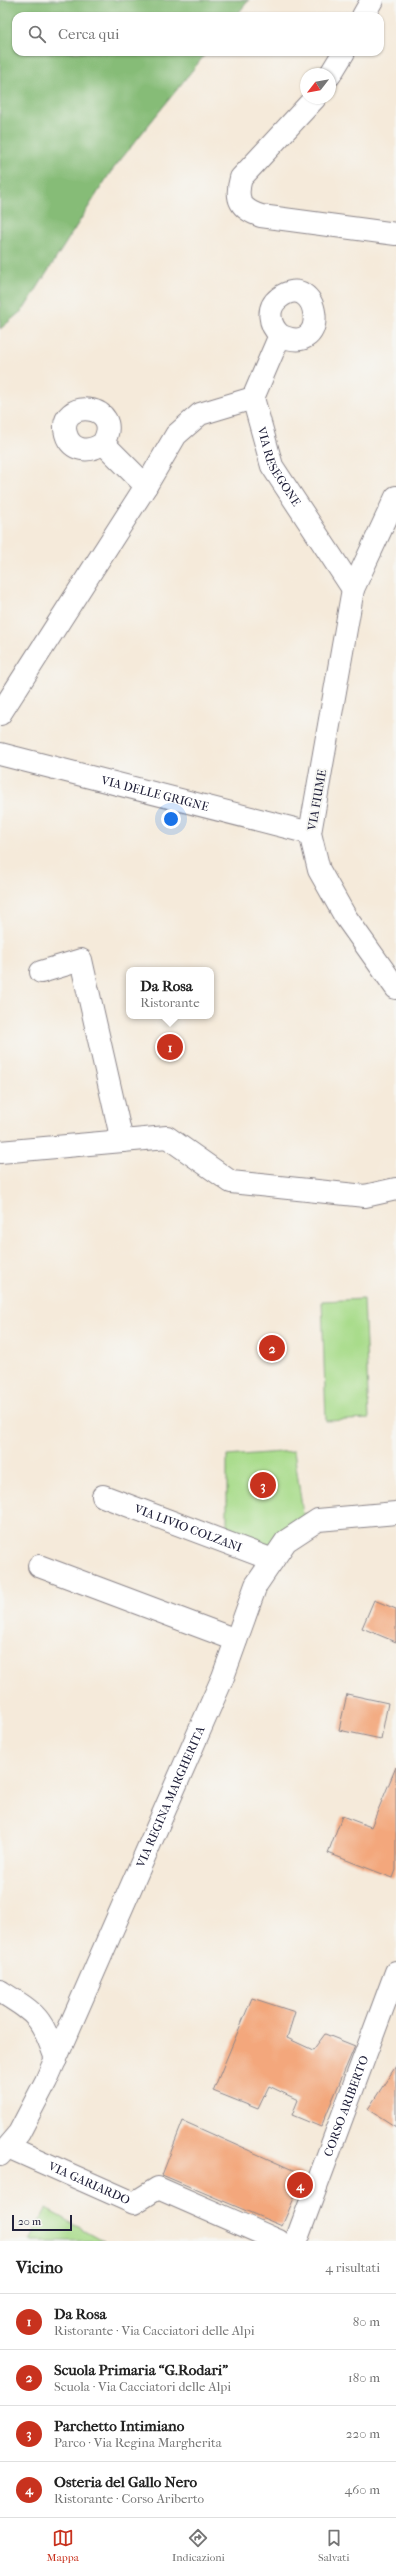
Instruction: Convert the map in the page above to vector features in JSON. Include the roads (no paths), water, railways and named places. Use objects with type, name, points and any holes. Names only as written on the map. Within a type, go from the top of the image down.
[{"type":"street","points":[[366,12],[372,0]]},
{"type":"street","points":[[334,68],[342,56]]},
{"type":"street","points":[[309,104],[241,178],[238,190],[241,203],[247,212],[261,216],[396,234]]},
{"type":"street","points":[[0,714],[146,486],[176,435],[200,414],[253,398],[280,335]]},
{"type":"street","name":"VIA RESEGONE","points":[[253,398],[272,466],[353,589]]},
{"type":"street","points":[[102,443],[146,486]]},
{"type":"street","name":"VIA FIUME","points":[[396,498],[353,589],[310,833],[319,870],[345,916],[396,988]]},
{"type":"street","name":"VIA DELLE GRIGNE","points":[[0,754],[310,833]]},
{"type":"street","points":[[41,972],[81,960],[122,1141]]},
{"type":"street","points":[[0,1152],[167,1137],[231,1182],[365,1196],[396,1189]]},
{"type":"street","name":"VIA LIVIO COLZANI","points":[[103,1496],[273,1560]]},
{"type":"street","name":"VIA REGINA MARGHERITA","points":[[4,2151],[19,2133],[56,2059],[101,1953],[169,1803],[223,1677],[256,1585],[286,1541],[318,1520],[396,1512]]},
{"type":"street","points":[[39,1566],[236,1640]]},
{"type":"street","name":"CORSO ARIBERTO","points":[[296,2241],[392,1993],[396,1972]]},
{"type":"street","points":[[0,1991],[30,2010],[44,2025],[56,2059]]},
{"type":"street","name":"VIA GARIARDO","points":[[4,2151],[134,2203],[158,2188],[238,2233],[279,2241]]},
{"type":"place","name":"Da Rosa","points":[[170,1047]]},
{"type":"place","name":"Scuola Primaria “G.Rodari”","points":[[272,1348]]},
{"type":"place","name":"Parchetto Intimiano","points":[[263,1485]]},
{"type":"place","name":"Osteria del Gallo Nero","points":[[300,2185]]}]
